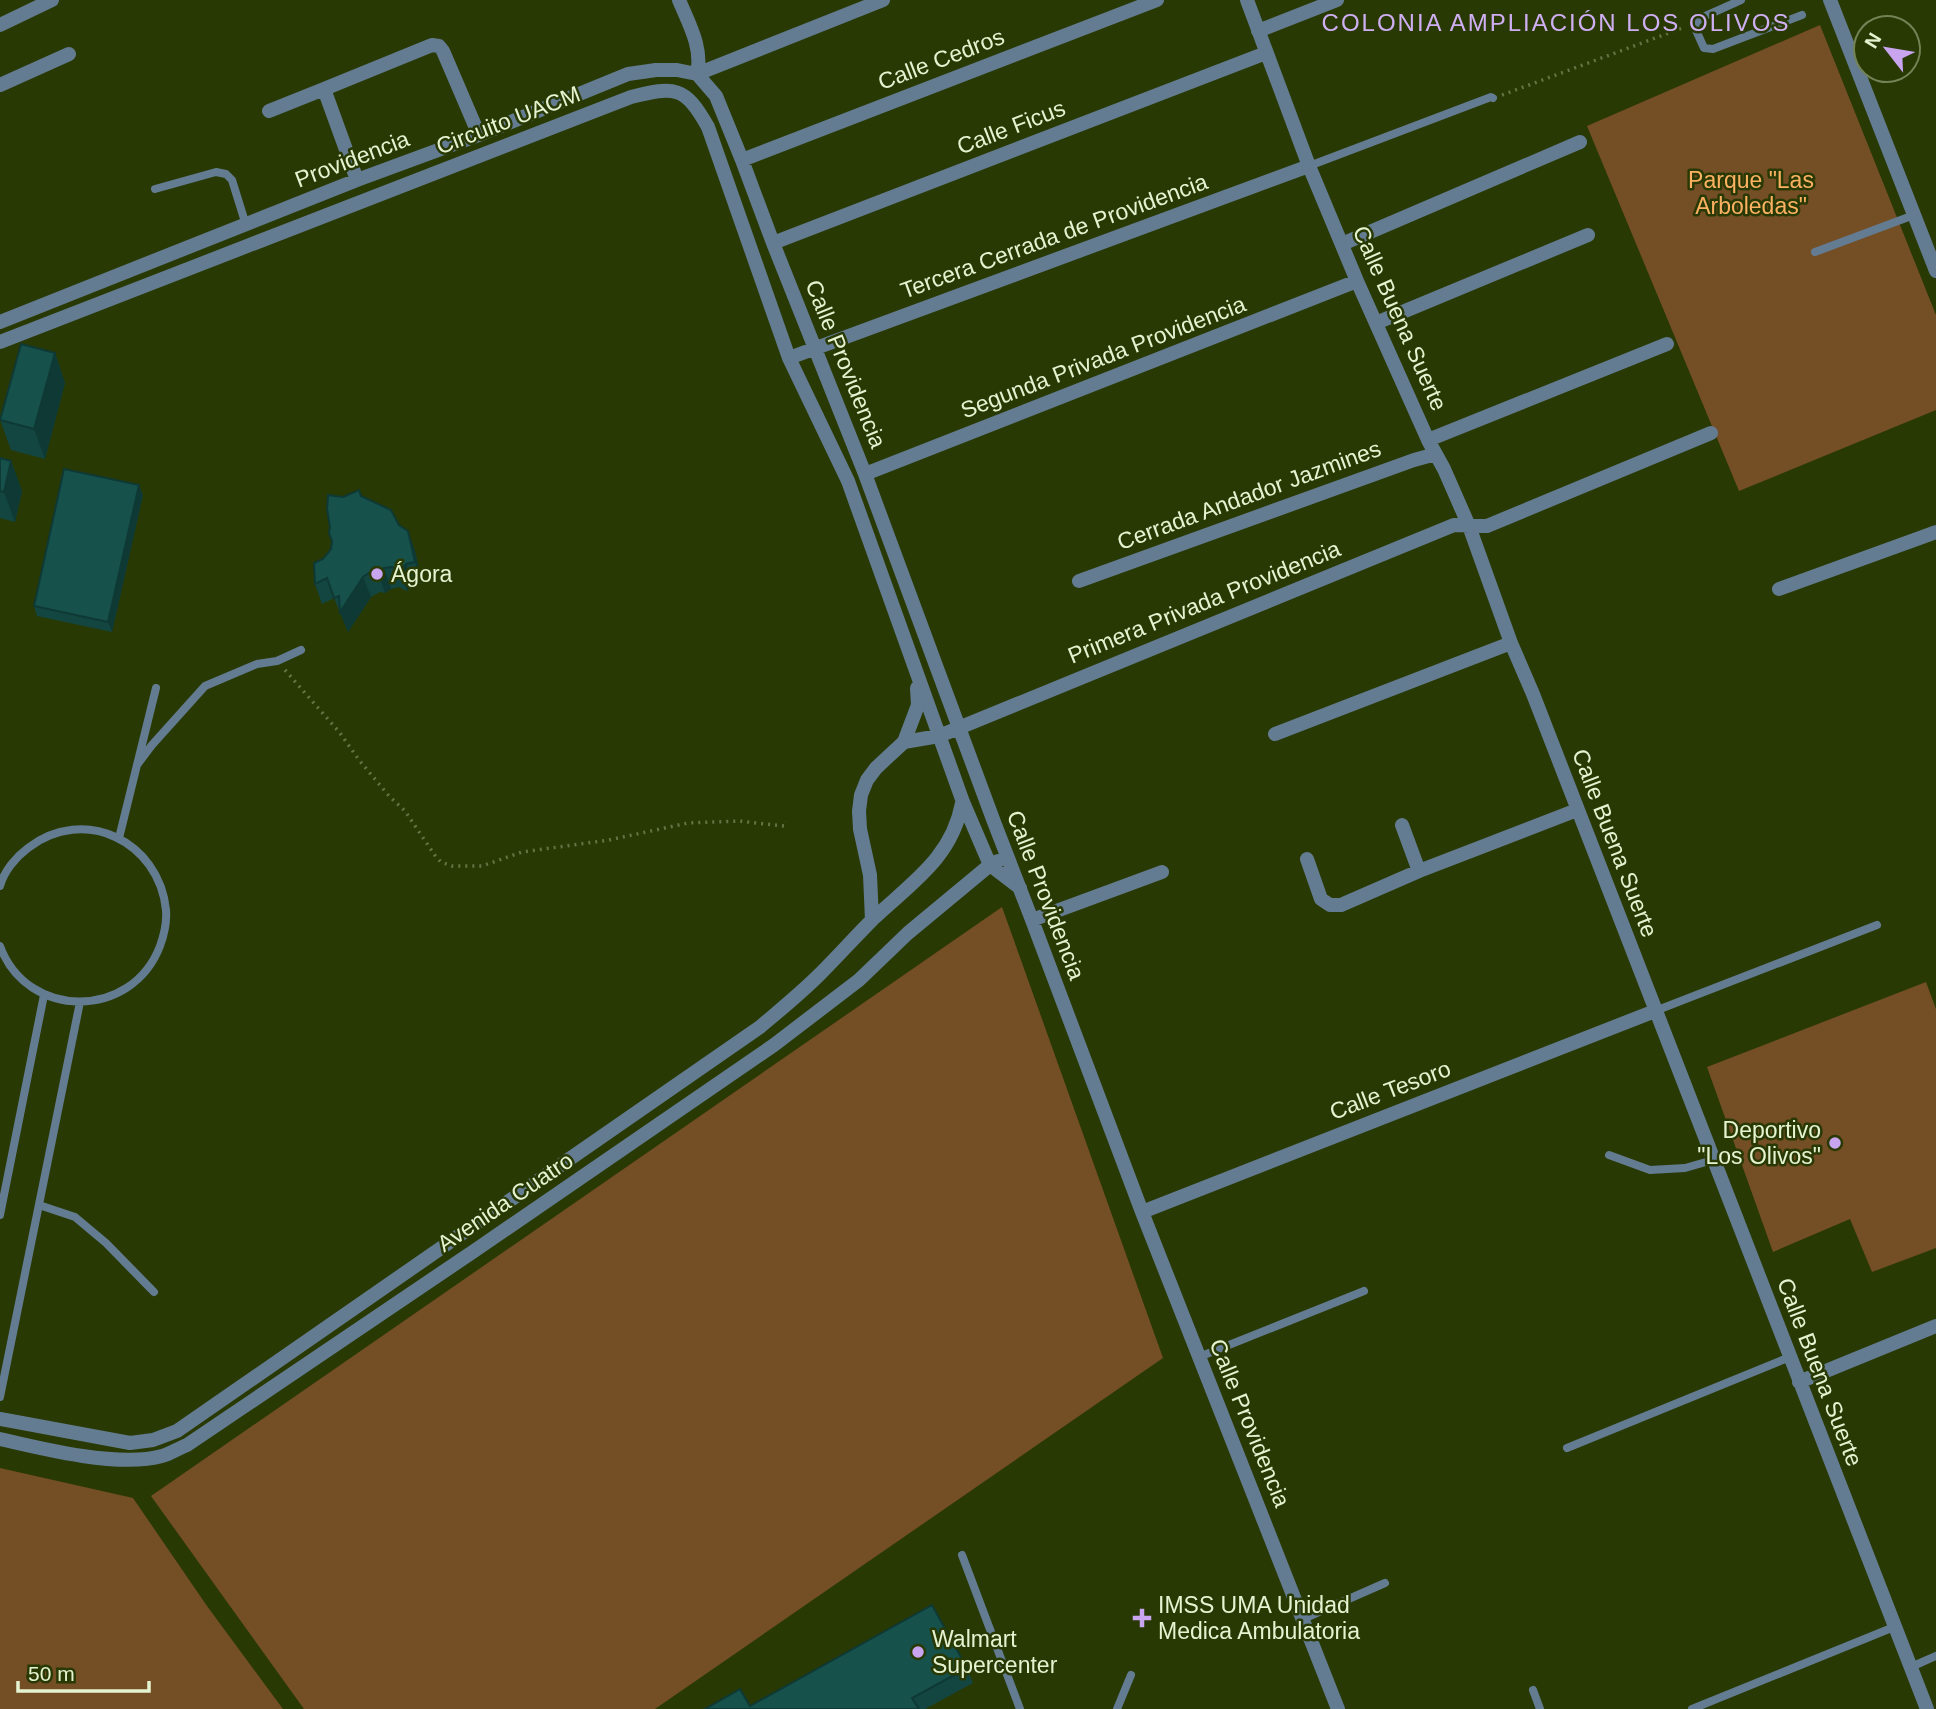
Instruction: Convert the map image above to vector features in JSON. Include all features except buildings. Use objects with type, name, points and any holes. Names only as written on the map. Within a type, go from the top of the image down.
[{"type":"street","points":[[0,25],[52,0]]},
{"type":"street","points":[[680,0],[698,47],[700,61],[697,74]]},
{"type":"street","points":[[697,74],[883,0]]},
{"type":"street","name":"Calle Cedros","points":[[742,160],[1157,0]]},
{"type":"street","name":"Calle Buena Suerte","points":[[1247,0],[1357,281],[1469,526],[1511,643],[1927,1709]]},
{"type":"street","points":[[1258,31],[1337,0]]},
{"type":"street","points":[[1830,0],[1914,215],[1933,251],[1936,271]]},
{"type":"street","points":[[269,110],[432,45],[443,51],[479,135]]},
{"type":"street","name":"Calle Ficus","points":[[773,243],[1266,53]]},
{"type":"street","points":[[0,85],[69,54]]},
{"type":"street","name":"Providencia","points":[[0,323],[628,74],[677,70],[697,74]]},
{"type":"street","name":"Calle Providencia","points":[[697,74],[716,96],[742,160],[865,474],[1142,1212],[1338,1709]]},
{"type":"street","points":[[324,89],[357,180]]},
{"type":"street","name":"Circuito UACM","points":[[0,342],[631,97],[662,89],[680,93],[697,107],[708,127]]},
{"type":"street","name":"Calle Providencia","points":[[708,127],[789,358],[848,481],[963,802],[990,865]]},
{"type":"street","points":[[1342,244],[1580,142]]},
{"type":"street","name":"Tercera Cerrada de Providencia","points":[[789,358],[1310,166]]},
{"type":"street","points":[[1376,323],[1588,235]]},
{"type":"street","name":"Segunda Privada Providencia","points":[[865,474],[1357,281]]},
{"type":"street","points":[[1428,440],[1667,344]]},
{"type":"street","name":"Primera Privada Providencia","points":[[904,742],[939,736],[1454,525],[1487,526],[1711,433]]},
{"type":"street","name":"Cerrada Andador Jazmines","points":[[1079,581],[1401,464],[1436,454]]},
{"type":"street","points":[[1779,589],[1936,531]]},
{"type":"street","points":[[1275,734],[1511,643]]},
{"type":"street","points":[[872,920],[870,875],[860,829],[861,795],[876,768],[904,742],[918,705],[916,669]]},
{"type":"street","name":"Avenida Cuatro","points":[[0,1419],[130,1443],[153,1440],[177,1431],[760,1027],[818,976],[872,920],[932,866],[950,840],[959,821],[963,802]]},
{"type":"street","points":[[1307,859],[1321,898],[1330,905],[1341,905],[1419,871],[1577,810]]},
{"type":"street","points":[[1402,825],[1419,871]]},
{"type":"street","name":"Avenida Cuatro","points":[[0,1439],[92,1457],[139,1460],[163,1456],[187,1445],[774,1045],[859,980],[908,933],[990,865],[1008,857]]},
{"type":"street","points":[[990,865],[1020,888]]},
{"type":"street","points":[[1032,920],[1162,872]]},
{"type":"street","name":"Calle Tesoro","points":[[1142,1212],[1655,1011]]},
{"type":"street","points":[[465,1232],[477,1249]]},
{"type":"street","points":[[1799,1382],[1936,1326]]},
{"type":"lane","points":[[1741,0],[1701,18],[1696,23],[1695,28],[1704,47],[1713,49],[1802,15]]},
{"type":"lane","points":[[1310,166],[1493,98]]},
{"type":"lane","points":[[155,189],[216,172],[226,174],[232,180],[246,225]]},
{"type":"lane","points":[[1815,252],[1914,215]]},
{"type":"lane","points":[[137,765],[205,685],[301,650]]},
{"type":"lane","points":[[119,838],[156,688]]},
{"type":"lane","points":[[0,886],[2,878],[18,856],[40,839],[66,830],[93,830],[119,838],[138,851],[158,879],[166,912],[164,935],[156,957],[142,975],[124,990],[103,999],[80,1002],[44,995],[21,980],[4,958],[0,946]]},
{"type":"lane","points":[[1655,1011],[1877,925]]},
{"type":"lane","points":[[0,1214],[44,995]]},
{"type":"lane","points":[[0,1397],[80,1002]]},
{"type":"lane","points":[[1609,1155],[1650,1170],[1685,1168],[1713,1160]]},
{"type":"lane","points":[[39,1205],[75,1217],[106,1243],[153,1292]]},
{"type":"lane","points":[[1199,1357],[1364,1291]]},
{"type":"lane","points":[[1567,1448],[1790,1357]]},
{"type":"lane","points":[[962,1555],[1020,1709]]},
{"type":"lane","points":[[1303,1619],[1385,1583]]},
{"type":"lane","points":[[1692,1709],[1894,1627]]},
{"type":"lane","points":[[1911,1667],[1936,1656]]},
{"type":"lane","points":[[1117,1709],[1130,1675]]},
{"type":"lane","points":[[1533,1690],[1540,1709]]},
{"type":"path","points":[[1493,98],[1696,23]]},
{"type":"path","points":[[276,661],[340,733],[389,796],[405,811],[436,858],[452,866],[482,866],[522,852],[609,840],[688,823],[739,821],[784,826],[785,821]]},
{"type":"green space","name":"Parque \"Las Arboledas\"","points":[[1820,25],[1936,315],[1936,410],[1739,491],[1587,126]]},
{"type":"green space","points":[[1002,907],[1163,1358],[655,1709],[304,1709],[151,1496]]},
{"type":"green space","name":"Deportivo \"Los Olivos\"","points":[[1926,982],[1936,1009],[1936,1248],[1872,1272],[1850,1219],[1773,1252],[1707,1067]]},
{"type":"green space","points":[[0,1468],[133,1498],[207,1606],[283,1709],[0,1709]]},
{"type":"place","name":"Ágora","points":[[377,574]]},
{"type":"place","name":"Deportivo \"Los Olivos\"","points":[[1835,1143]]},
{"type":"place","name":"IMSS UMA Unidad Medica Ambulatoria","points":[[1142,1618]]},
{"type":"place","name":"Walmart Supercenter","points":[[918,1652]]},
{"type":"district","name":"COLONIA AMPLIACIÓN LOS OLIVOS","points":[[1556,23]]}]
